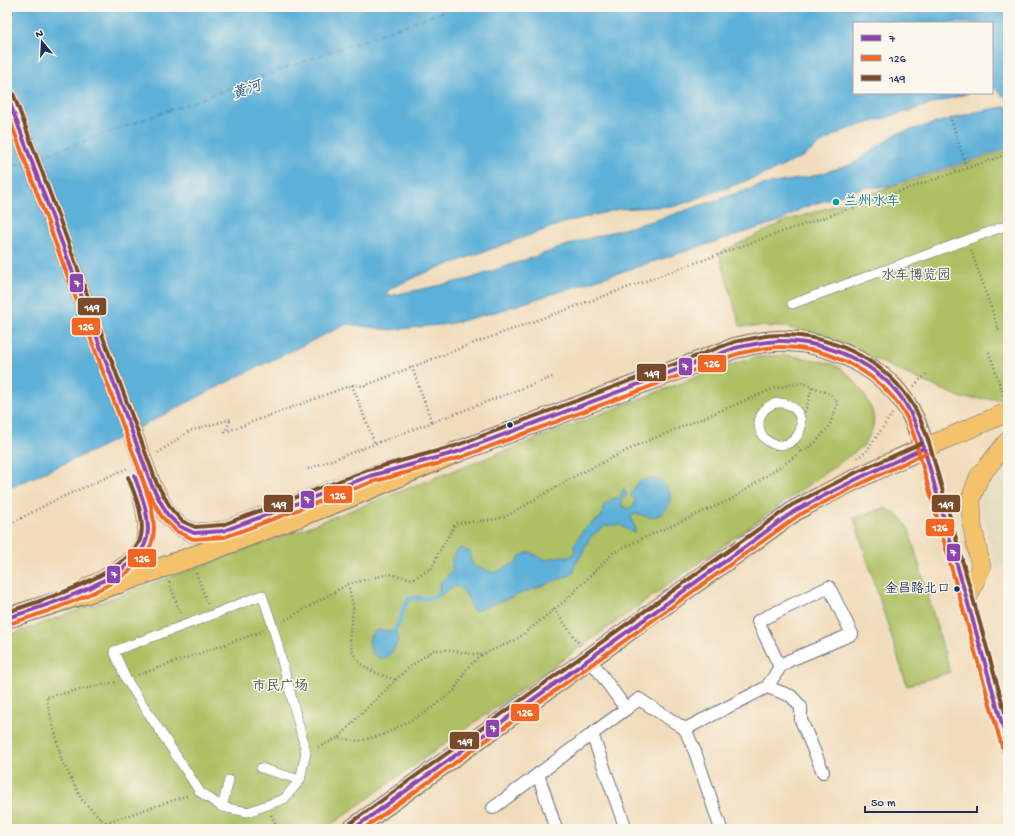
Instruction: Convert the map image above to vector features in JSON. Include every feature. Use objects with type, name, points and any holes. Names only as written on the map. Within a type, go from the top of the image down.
[{"type":"highway","points":[[7,618],[119,583],[206,552],[345,499],[457,452],[735,348],[760,342],[785,340],[806,342],[829,348],[874,371],[889,383],[902,398],[914,418],[924,448],[860,477],[796,510],[353,829]]},
{"type":"main road","points":[[7,95],[146,488],[145,506],[148,526],[145,543],[137,556],[125,566],[100,582],[44,606]]},
{"type":"main road","points":[[7,132],[146,488],[179,526],[194,533],[223,531],[370,476],[457,452]]},
{"type":"main road","points":[[1007,407],[924,448],[1008,745]]},
{"type":"main road","points":[[967,599],[981,567],[972,525],[971,499],[979,478],[1008,441]]},
{"type":"street","points":[[792,304],[1008,225]]},
{"type":"street","points":[[774,403],[790,405],[797,411],[801,418],[801,427],[798,435],[793,441],[785,445],[777,446],[769,443],[762,437],[759,430],[758,421],[761,413],[766,407],[774,403]]},
{"type":"street","points":[[685,729],[767,687],[780,667],[788,660],[852,634],[829,587],[758,621],[780,667]]},
{"type":"street","points":[[262,595],[274,627],[306,752],[300,780],[284,799],[248,812],[222,807],[200,792],[126,679],[114,651],[212,615],[262,595]]},
{"type":"street","points":[[590,659],[626,709]]},
{"type":"street","points":[[767,687],[791,696],[801,707],[801,720],[823,772]]},
{"type":"street","points":[[493,808],[640,699],[685,729],[695,752],[721,829]]},
{"type":"street","points":[[592,734],[626,829]]},
{"type":"street","points":[[262,768],[300,780]]},
{"type":"street","points":[[538,774],[556,829]]},
{"type":"street","points":[[222,807],[229,780]]},
{"type":"path","points":[[950,116],[967,169]]},
{"type":"path","points":[[152,456],[189,431],[231,419],[226,432],[352,385],[364,386],[756,241],[1008,154]]},
{"type":"path","points":[[968,240],[999,331]]},
{"type":"path","points":[[989,352],[1007,407]]},
{"type":"path","points":[[412,367],[432,422]]},
{"type":"path","points":[[308,469],[556,376]]},
{"type":"path","points":[[274,627],[348,584],[389,574],[413,579],[432,568],[439,552],[456,524],[505,517],[575,476],[638,445],[775,388],[802,383],[830,394],[838,403],[829,428],[815,443],[732,499],[613,553],[566,600],[516,640],[481,655],[467,668],[454,691],[426,712],[383,735],[359,741],[340,738]]},
{"type":"path","points":[[352,385],[375,444]]},
{"type":"path","points":[[801,418],[807,406],[812,387]]},
{"type":"path","points":[[793,441],[801,453]]},
{"type":"path","points":[[7,526],[51,502],[132,466]]},
{"type":"path","points":[[194,568],[212,615]]},
{"type":"path","points":[[167,578],[185,625]]},
{"type":"path","points":[[348,584],[353,609],[350,639],[354,656],[361,664],[378,674],[396,680]]},
{"type":"path","points":[[554,609],[590,659]]},
{"type":"path","points":[[306,752],[340,738],[357,718],[408,668],[434,650],[446,650],[481,655]]},
{"type":"path","points":[[96,829],[105,823],[200,792]]},
{"type":"shaded area","points":[[1008,457],[1008,564],[996,569],[973,473]]},
{"type":"green space","name":"水车博览园","points":[[1008,150],[1008,396],[1000,399],[962,398],[832,339],[786,327],[740,326],[719,253],[786,221]]},
{"type":"green space","name":"市民广场","points":[[787,355],[835,365],[845,372],[855,383],[865,395],[874,419],[868,439],[863,446],[325,829],[7,829],[7,636],[300,530],[712,371],[756,357]]},
{"type":"green space","points":[[885,508],[901,517],[909,530],[950,672],[907,686],[854,518]]},
{"type":"water","name":"黄河","points":[[7,7],[1008,7],[1008,98],[993,87],[993,22],[853,22],[853,94],[966,94],[845,130],[822,142],[804,156],[773,171],[676,206],[619,209],[566,222],[422,274],[391,288],[384,297],[469,279],[583,240],[659,219],[762,185],[809,177],[853,164],[896,134],[975,112],[1008,106],[1008,148],[886,187],[866,187],[802,208],[783,220],[499,311],[449,324],[390,330],[347,324],[239,376],[99,448],[7,489]]},
{"type":"water","points":[[652,478],[663,483],[669,491],[670,499],[664,512],[651,517],[640,514],[633,515],[631,517],[635,526],[635,532],[631,532],[620,525],[608,525],[602,528],[590,537],[581,556],[574,566],[574,572],[570,575],[475,611],[473,610],[465,593],[459,587],[450,588],[440,596],[435,596],[440,589],[439,585],[453,569],[451,566],[453,564],[451,559],[460,548],[472,554],[470,558],[474,566],[493,573],[517,563],[520,556],[530,552],[545,560],[562,556],[570,557],[575,552],[574,545],[584,529],[602,516],[604,505],[614,498],[619,498],[624,488],[627,496],[623,497],[621,505],[627,509],[634,506],[635,499],[631,496],[634,489],[641,481]]},
{"type":"water","points":[[378,630],[397,632],[398,635],[394,648],[387,656],[382,658],[372,652],[370,646],[372,634]]},
{"type":"waterway","points":[[394,631],[409,599],[429,599],[436,597]]},
{"type":"ferry route","points":[[40,157],[455,7]]},
{"type":"ferry route","points":[[7,169],[22,163]]},
{"type":"transit line","name":"149","points":[[13,93],[157,484],[172,510],[182,521],[195,527],[222,525],[368,470],[455,446],[734,342],[773,335],[798,336],[816,339],[852,351],[868,360],[897,384],[913,404],[930,446],[1008,723]]},
{"type":"transit line","name":"7","points":[[7,95],[152,486],[167,514],[179,526],[194,533],[223,531],[370,476],[457,452],[735,348],[774,341],[798,342],[816,345],[850,357],[881,376],[894,389],[905,403],[911,414],[924,448],[1008,745]]},
{"type":"transit line","name":"126","points":[[7,112],[146,488],[162,517],[176,531],[193,539],[225,537],[372,482],[459,458],[737,354],[774,347],[813,350],[830,355],[861,370],[888,392],[903,410],[915,438],[1002,747]]},
{"type":"transit line","name":"149","points":[[349,824],[792,505],[857,472],[922,443]]},
{"type":"transit line","name":"7","points":[[353,829],[796,510],[859,478],[924,448]]},
{"type":"transit line","name":"126","points":[[363,829],[799,515],[926,453]]},
{"type":"transit line","name":"126","points":[[9,624],[46,612],[92,593],[114,581],[132,568],[146,554],[153,538],[154,521],[151,505],[140,473]]},
{"type":"transit line","name":"7","points":[[7,618],[87,589],[126,566],[140,552],[147,538],[148,522],[145,506],[134,475]]},
{"type":"transit line","name":"149","points":[[7,612],[83,584],[122,562],[135,549],[141,536],[142,521],[139,506],[128,477]]},
{"type":"place","name":"兰州水车","points":[[836,202]]},
{"type":"place","name":"金昌路北口","points":[[957,589]]}]
